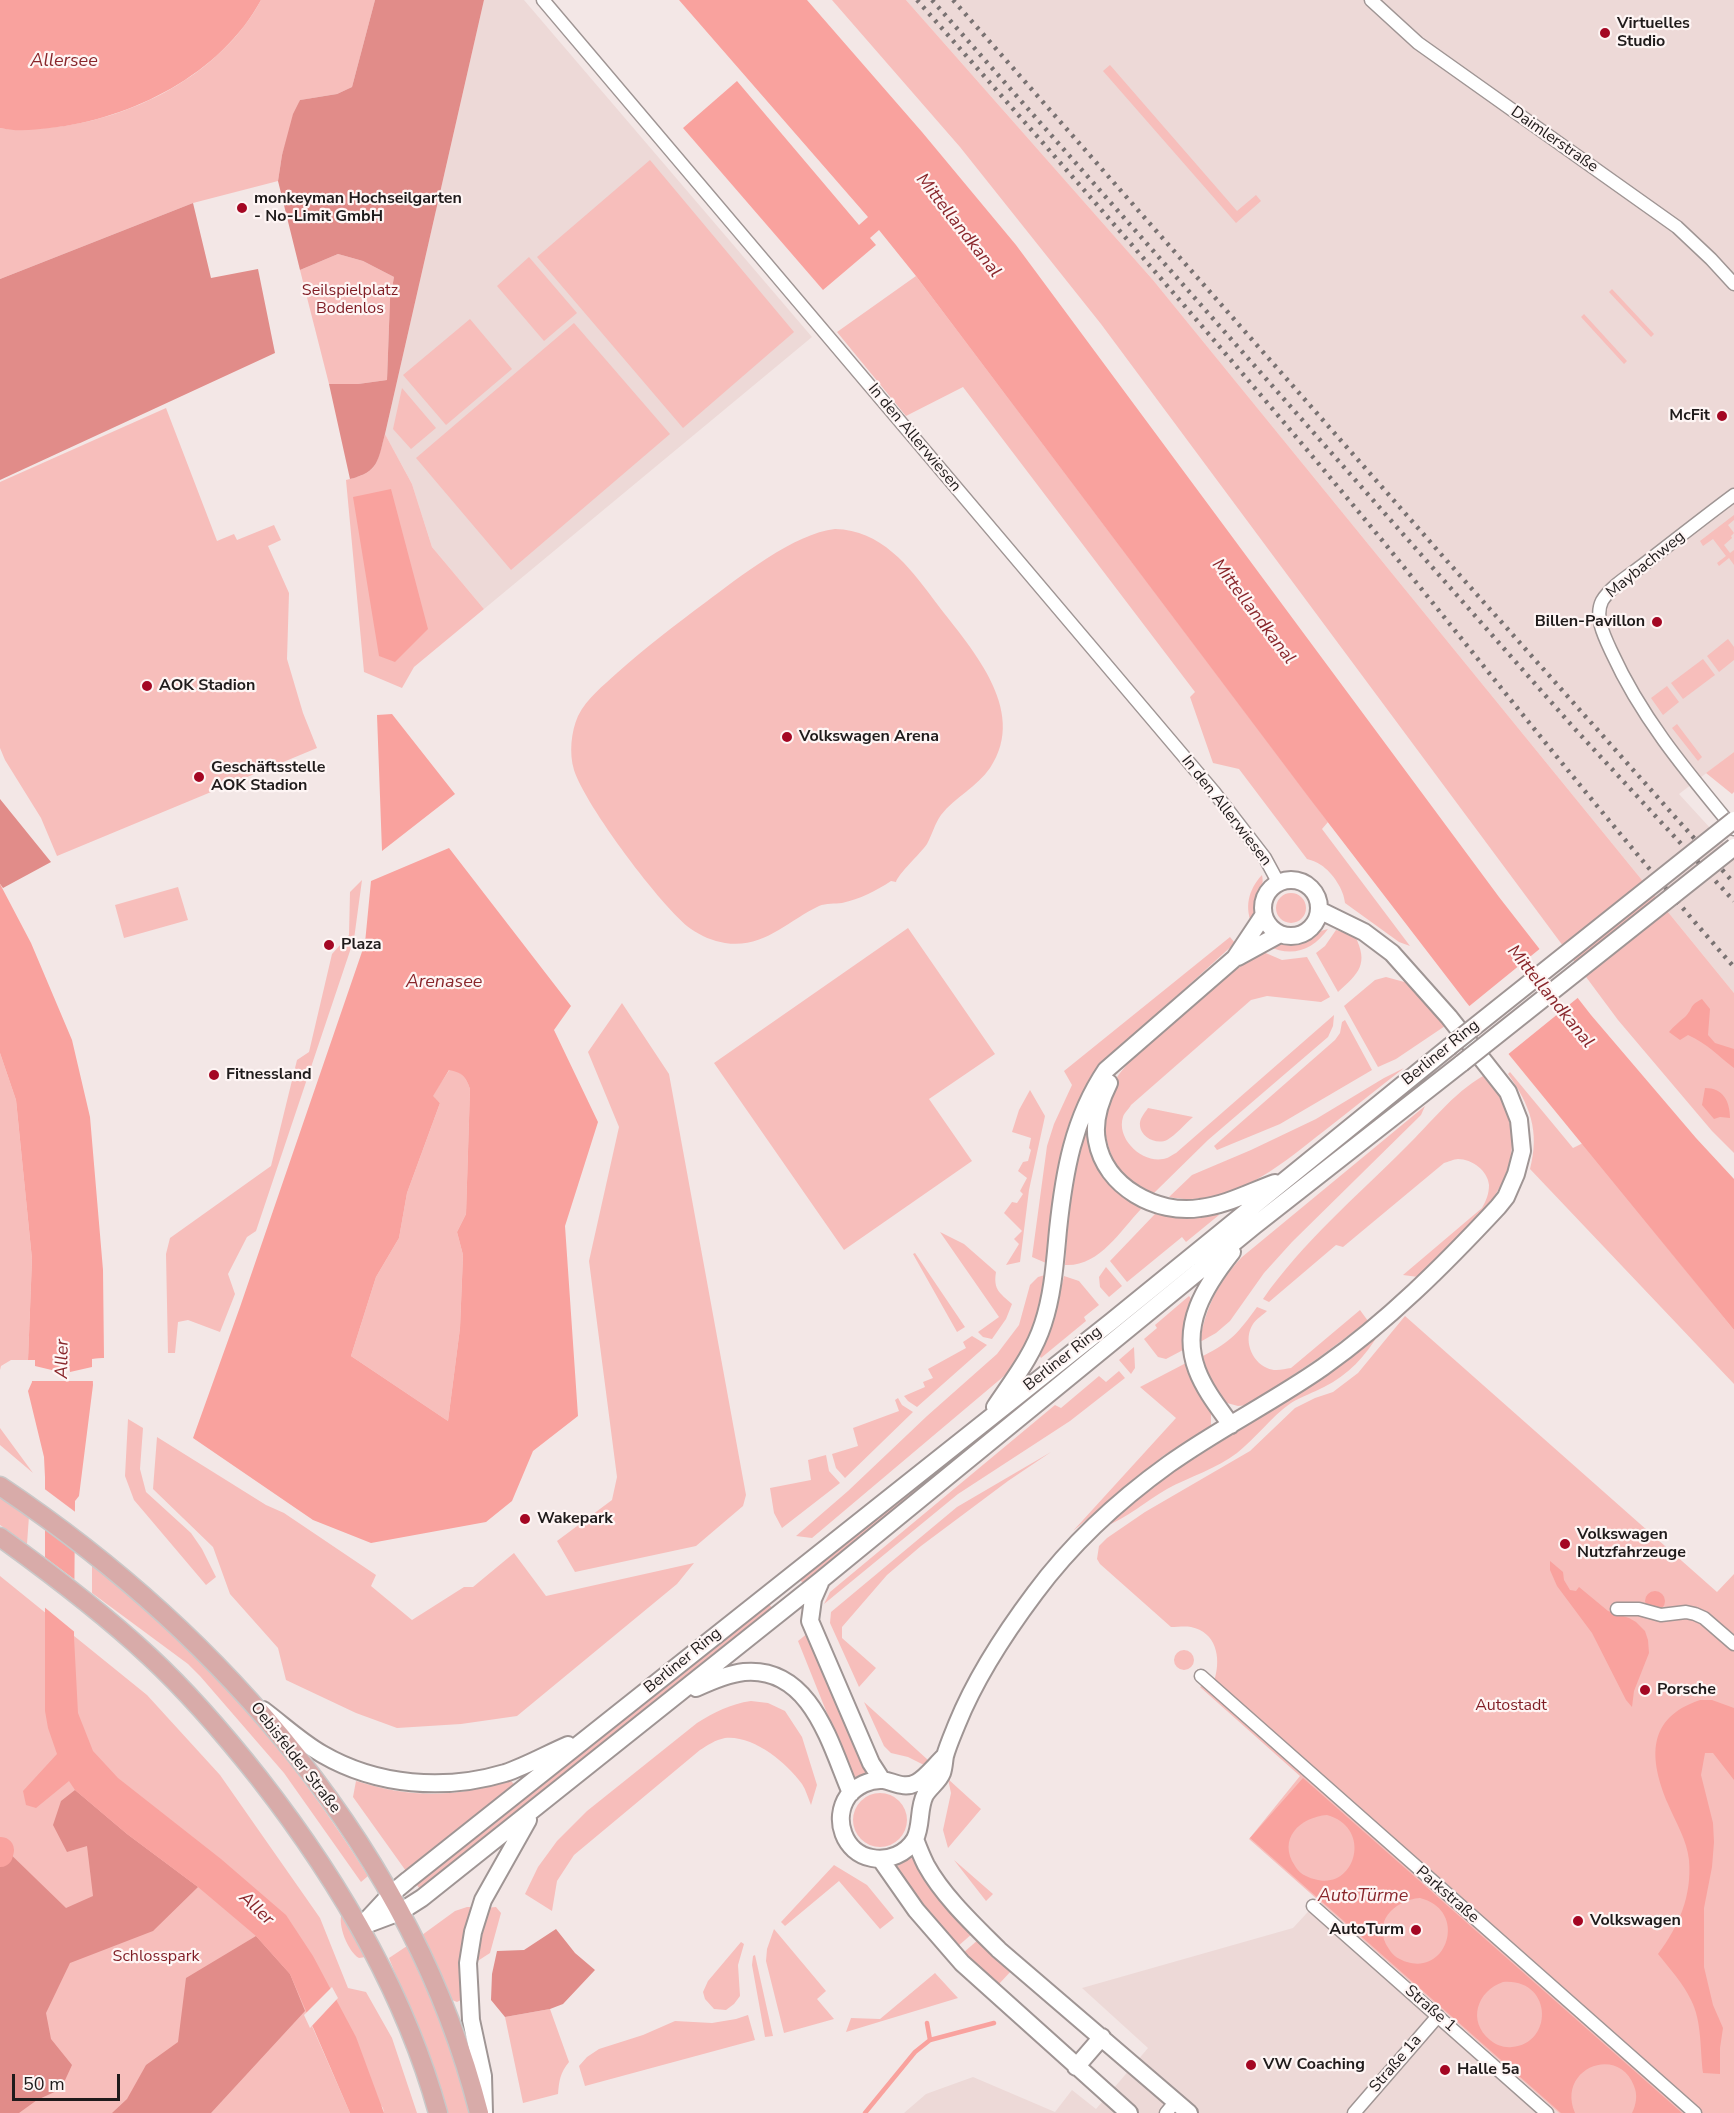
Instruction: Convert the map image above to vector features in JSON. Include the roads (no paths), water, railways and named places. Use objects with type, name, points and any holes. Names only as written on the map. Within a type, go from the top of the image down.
[{"type":"main road","name":"Berliner Ring","points":[[360,1927],[390,1895],[1734,820]]},
{"type":"main road","name":"Berliner Ring","points":[[360,1927],[400,1912],[422,1898],[532,1812],[821,1580],[1254,1226],[1734,847]]},
{"type":"main road","points":[[1293,879],[1305,883],[1316,895],[1319,910],[1314,925],[1305,933],[1294,936],[1280,934],[1271,928],[1263,916],[1262,906],[1264,897],[1270,888],[1278,882],[1293,879]]},
{"type":"main road","points":[[919,1814],[912,1797],[900,1786],[882,1780],[865,1783],[850,1793],[843,1804],[840,1816],[842,1833],[851,1847],[864,1857],[880,1860],[894,1857],[906,1850],[915,1839],[925,1795],[942,1774],[945,1756],[957,1723],[991,1658],[1016,1618],[1056,1566],[1087,1532],[1168,1464],[1283,1394],[1351,1347],[1440,1268],[1506,1197],[1516,1174],[1521,1151],[1519,1120],[1508,1092],[1449,1017],[1392,953],[1364,932],[1319,910]]},
{"type":"main road","points":[[1235,958],[1263,916]]},
{"type":"main road","points":[[986,1420],[1033,1351],[1043,1324],[1055,1270],[1063,1186],[1076,1131],[1092,1094],[1106,1070],[1235,958],[1280,934]]},
{"type":"main road","points":[[1137,1043],[1112,1075],[1096,1116],[1096,1140],[1100,1151],[1111,1171],[1124,1186],[1154,1204],[1199,1209],[1230,1200],[1291,1176]]},
{"type":"main road","points":[[1231,1425],[1210,1395],[1197,1369],[1193,1334],[1196,1312],[1202,1295],[1220,1268],[1254,1226]]},
{"type":"main road","name":"Oebisfelder Straße","points":[[0,1486],[92,1553],[155,1606],[249,1698],[321,1789],[359,1844],[400,1912],[438,1989],[460,2045],[479,2113]]},
{"type":"main road","points":[[0,1537],[27,1556],[149,1656],[231,1744],[303,1835],[360,1927],[407,2025],[438,2113]]},
{"type":"main road","points":[[821,1580],[813,1599],[810,1621],[871,1763],[882,1780]]},
{"type":"main road","points":[[678,1695],[721,1677],[742,1672],[759,1672],[787,1682],[804,1696],[816,1712],[850,1793]]},
{"type":"main road","points":[[249,1698],[297,1737],[323,1754],[353,1769],[384,1778],[434,1785],[471,1781],[506,1773],[588,1737]]},
{"type":"main road","points":[[900,1786],[915,1784],[945,1756]]},
{"type":"main road","points":[[484,2113],[483,2076],[471,2020],[468,1963],[473,1932],[483,1900],[532,1812]]},
{"type":"main road","points":[[915,1839],[926,1866],[974,1925],[999,1950],[1134,2065],[1171,2107],[1189,2113]]},
{"type":"main road","points":[[880,1860],[916,1910],[963,1963],[1129,2113]]},
{"type":"main road","points":[[1076,2067],[1102,2037]]},
{"type":"street","name":"In den Allerwiesen","points":[[543,0],[1214,792],[1264,858],[1278,882]]},
{"type":"street","name":"Daimlerstraße","points":[[1377,2],[1425,49],[1677,227],[1734,284]]},
{"type":"street","name":"Maybachweg","points":[[1734,495],[1625,579],[1604,598],[1599,607],[1601,625],[1640,708],[1734,829]]},
{"type":"street","points":[[1617,1609],[1639,1609],[1661,1615],[1686,1612],[1695,1614],[1704,1618],[1734,1644]]},
{"type":"street","name":"Parkstraße","points":[[1200,1676],[1695,2113]]},
{"type":"street","name":"Straße 1","points":[[1313,1906],[1547,2113]]},
{"type":"street","name":"Straße 1a","points":[[1354,2113],[1438,2016]]},
{"type":"water","name":"Allersee","points":[[0,0],[261,0],[244,26],[223,50],[198,71],[171,88],[112,115],[50,128],[19,130],[0,128]]},
{"type":"water","name":"Mittellandkanal","points":[[679,0],[807,0],[922,132],[1016,245],[1499,897],[1591,1015],[1734,1179],[1734,1330],[1466,1002],[879,230],[870,238],[876,245],[823,290],[683,128],[737,81],[859,225],[868,217]]},
{"type":"water","points":[[391,489],[428,629],[395,662],[379,656],[353,497]]},
{"type":"water","points":[[392,714],[455,794],[382,851],[377,715]]},
{"type":"water","name":"Arenasee","points":[[449,848],[571,1006],[554,1030],[598,1122],[565,1226],[578,1416],[533,1451],[512,1501],[486,1522],[371,1543],[313,1520],[193,1438],[365,943],[371,881]],"holes":[[[449,1070],[463,1076],[470,1089],[466,1214],[457,1232],[463,1255],[460,1328],[448,1421],[351,1356],[376,1277],[399,1238],[407,1193],[440,1103],[433,1096]]]},
{"type":"water","points":[[0,884],[31,943],[72,1040],[90,1117],[103,1270],[104,1358],[92,1359],[93,1385],[79,1496],[75,1501],[74,1637],[78,1713],[93,1751],[118,1778],[221,1859],[286,1915],[313,1956],[356,2037],[384,2113],[350,2113],[290,1974],[256,1936],[198,1887],[127,1834],[75,1790],[69,1781],[36,1808],[26,1805],[23,1791],[57,1754],[45,1711],[44,1457],[28,1391],[32,1382],[31,1363],[28,1360],[32,1259],[16,1100],[0,1053]]},
{"type":"water","points":[[1702,999],[1710,1009],[1708,1035],[1715,1043],[1734,1049],[1734,1068],[1695,1038],[1688,1035],[1680,1040],[1669,1032]]},
{"type":"water","points":[[1705,1088],[1721,1093],[1729,1106],[1730,1118],[1714,1119],[1702,1105]]},
{"type":"water","points":[[1550,1561],[1563,1572],[1564,1580],[1570,1590],[1576,1591],[1579,1587],[1608,1611],[1629,1618],[1645,1631],[1649,1653],[1634,1691],[1632,1707],[1626,1700],[1592,1633],[1557,1586],[1550,1570]]},
{"type":"water","points":[[1655,1591],[1662,1594],[1665,1601],[1662,1608],[1655,1611],[1648,1608],[1645,1601],[1648,1594]]},
{"type":"water","points":[[1700,1700],[1712,1700],[1734,1708],[1734,1780],[1713,1753],[1705,1753],[1701,1775],[1713,1823],[1714,1842],[1704,1908],[1704,1967],[1713,2005],[1723,2028],[1720,2074],[1703,2073],[1695,2008],[1676,1976],[1658,1954],[1678,1921],[1686,1898],[1689,1860],[1686,1845],[1657,1771],[1657,1742],[1661,1729],[1670,1718],[1682,1708]]},
{"type":"water","name":"AutoTürme","points":[[1303,1778],[1682,2113],[1632,2113],[1636,2100],[1634,2086],[1626,2073],[1616,2066],[1604,2064],[1592,2067],[1581,2074],[1574,2084],[1571,2097],[1575,2113],[1561,2113],[1250,1838]],"holes":[[[1327,1815],[1342,1822],[1351,1832],[1354,1844],[1354,1857],[1349,1868],[1340,1876],[1328,1881],[1314,1879],[1301,1873],[1290,1856],[1289,1847],[1290,1839],[1300,1825],[1308,1820]],[[1420,1898],[1435,1905],[1444,1915],[1448,1927],[1447,1939],[1442,1951],[1433,1959],[1421,1963],[1407,1962],[1397,1957],[1384,1939],[1384,1922],[1388,1914],[1394,1908]],[[1503,1982],[1519,1984],[1531,1990],[1539,2000],[1542,2012],[1541,2024],[1535,2035],[1526,2043],[1503,2047],[1492,2042],[1483,2032],[1477,2016],[1478,2007],[1481,1999],[1494,1986]]]},
{"type":"waterway","name":"Aller","points":[[0,1854],[1,1850]]},
{"type":"waterway","points":[[865,2113],[915,2052],[930,2040],[927,2023]]},
{"type":"waterway","points":[[930,2040],[994,2023]]},
{"type":"railway","points":[[917,0],[1271,407],[1601,811],[1734,967]]},
{"type":"railway","points":[[932,0],[1574,728],[1734,901]]},
{"type":"railway","points":[[953,0],[1734,883]]},
{"type":"place","name":"Virtuelles Studio","points":[[1605,33]]},
{"type":"place","name":"monkeyman Hochseilgarten - No-Limit GmbH","points":[[242,208]]},
{"type":"place","name":"McFit","points":[[1722,416]]},
{"type":"place","name":"Billen-Pavillon","points":[[1657,622]]},
{"type":"place","name":"AOK Stadion","points":[[147,686]]},
{"type":"place","name":"Volkswagen Arena","points":[[787,737]]},
{"type":"place","name":"Geschäftsstelle AOK Stadion","points":[[199,777]]},
{"type":"place","name":"Plaza","points":[[329,945]]},
{"type":"place","name":"Fitnessland","points":[[214,1075]]},
{"type":"place","name":"Wakepark","points":[[525,1519]]},
{"type":"place","name":"Volkswagen Nutzfahrzeuge","points":[[1565,1544]]},
{"type":"place","name":"Porsche","points":[[1645,1690]]},
{"type":"place","name":"Volkswagen","points":[[1578,1921]]},
{"type":"place","name":"AutoTurm","points":[[1416,1930]]},
{"type":"place","name":"VW Coaching","points":[[1251,2065]]},
{"type":"place","name":"Halle 5a","points":[[1445,2070]]},
{"type":"park label","name":"Seilspielplatz Bodenlos","points":[[350,300]]},
{"type":"park label","name":"Autostadt","points":[[1511,1706]]},
{"type":"park label","name":"Schlosspark","points":[[156,1957]]}]
